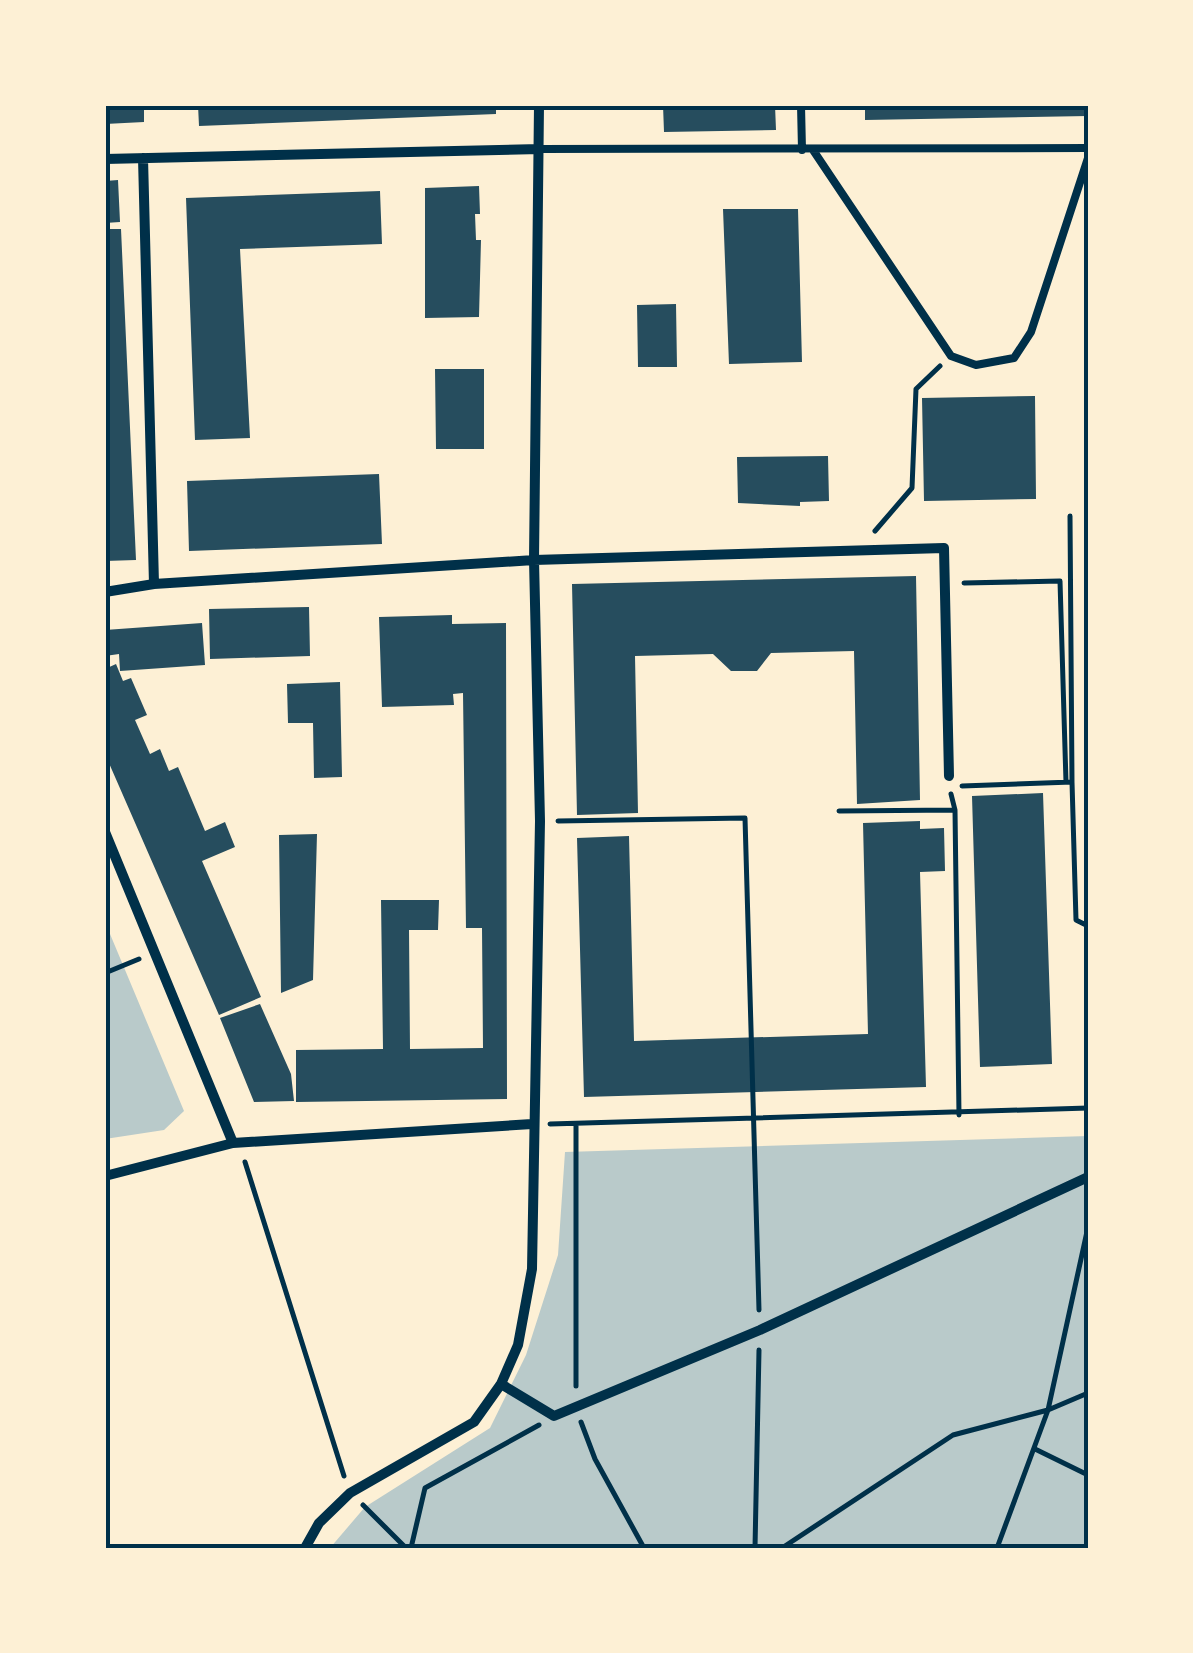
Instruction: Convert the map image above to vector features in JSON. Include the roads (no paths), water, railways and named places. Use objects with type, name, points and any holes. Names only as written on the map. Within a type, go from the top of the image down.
[{"type":"street","points":[[305,1548],[319,1523],[350,1493],[474,1422],[500,1384],[518,1345],[532,1269],[540,821],[534,560],[539,105]]},
{"type":"street","points":[[105,158],[540,149]]},
{"type":"street","points":[[143,158],[154,584]]},
{"type":"street","points":[[105,592],[154,584],[534,560],[944,548],[949,776]]},
{"type":"street","points":[[105,832],[233,1142]]},
{"type":"street","points":[[105,1176],[233,1142],[532,1124]]},
{"type":"street","points":[[500,1384],[554,1416],[760,1330],[1088,1176]]},
{"type":"lane","points":[[801,105],[802,150]]},
{"type":"lane","points":[[540,149],[1088,148]]},
{"type":"lane","points":[[814,150],[951,356],[976,365],[1014,358],[1031,332],[1088,158]]}]
